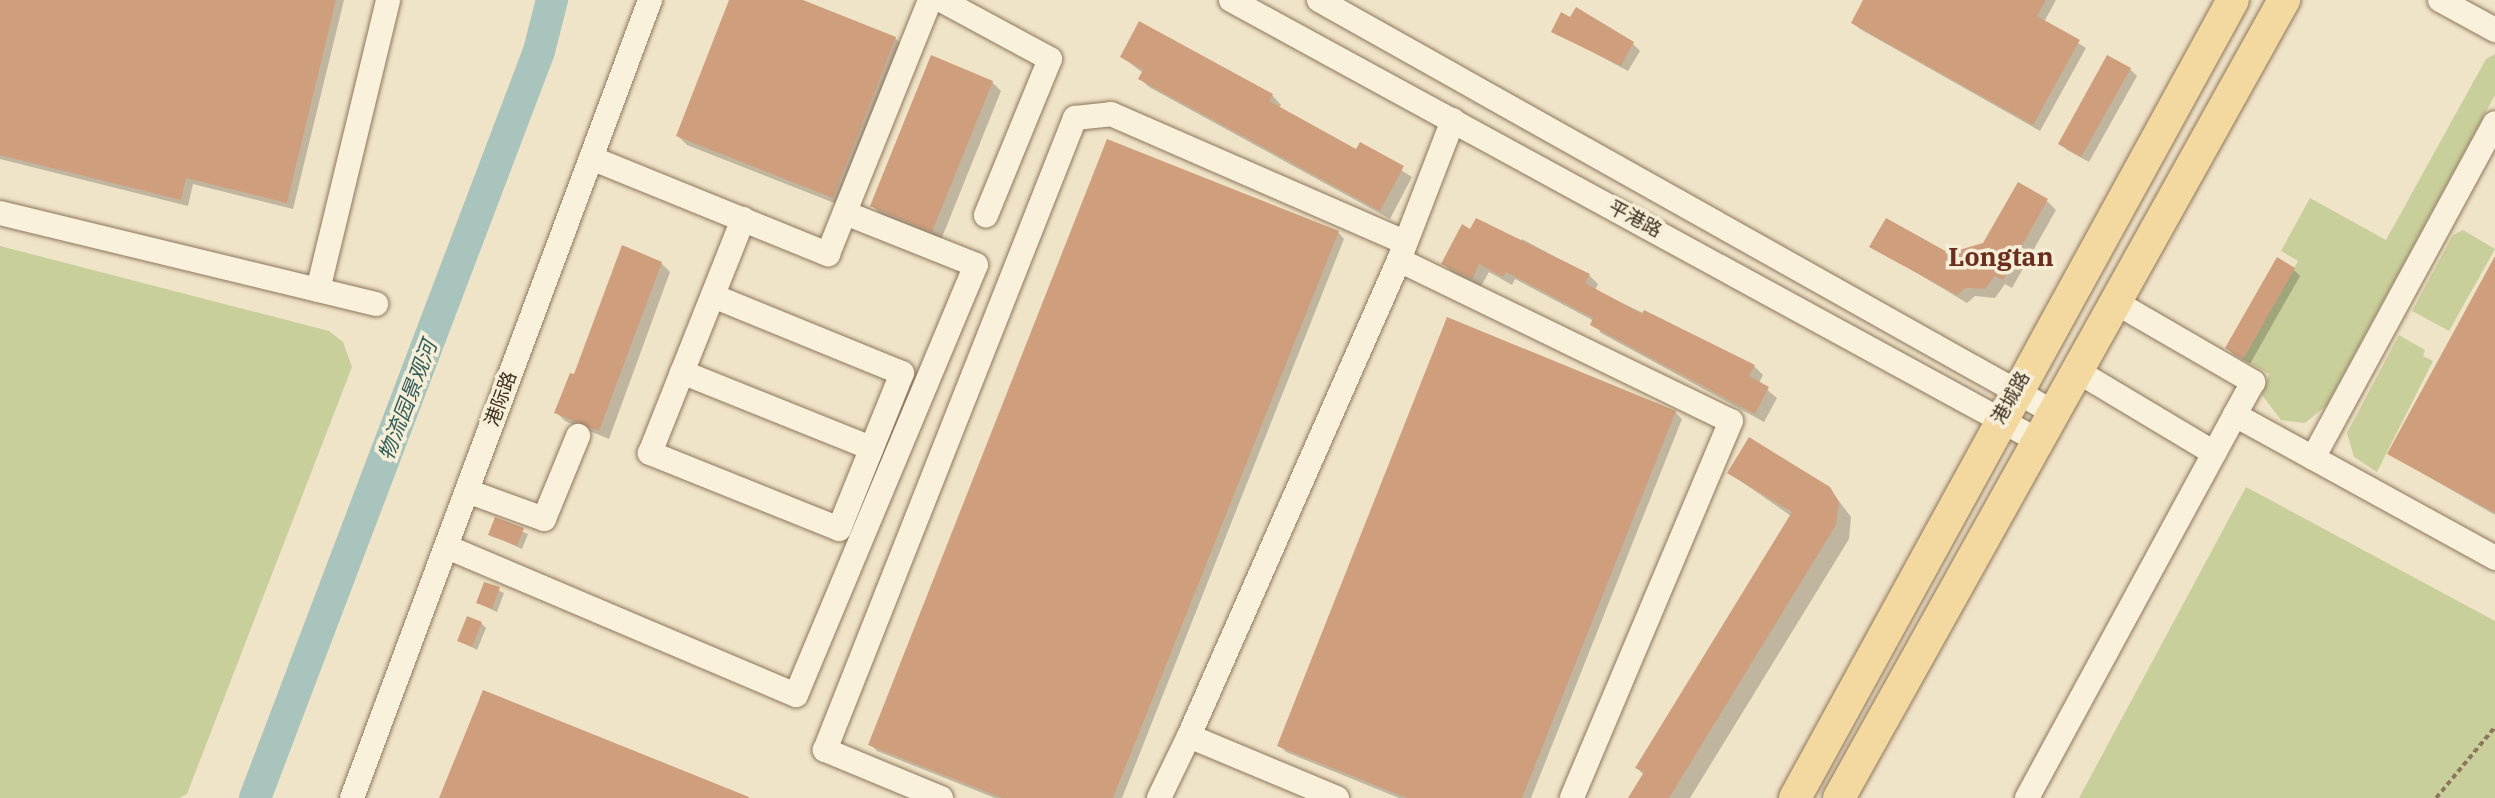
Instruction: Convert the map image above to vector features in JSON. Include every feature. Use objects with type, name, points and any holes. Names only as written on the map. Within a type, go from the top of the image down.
[{"type":"main road","name":"港城路","points":[[1795,798],[2001,417],[2233,0]]},
{"type":"main road","points":[[1839,798],[2284,0]]},
{"type":"street","points":[[318,290],[388,0]]},
{"type":"street","name":"港际路","points":[[352,798],[650,0]]},
{"type":"street","points":[[591,158],[828,254],[930,0]]},
{"type":"street","points":[[941,0],[1050,59],[986,215]]},
{"type":"street","name":"平港路","points":[[1231,0],[2001,417],[2037,440]]},
{"type":"street","name":"平港路","points":[[1319,0],[2017,388],[2053,412]]},
{"type":"street","points":[[2440,0],[2495,30]]},
{"type":"street","points":[[941,798],[825,750],[1075,118],[1111,114],[1402,251],[1731,421],[1573,798]]},
{"type":"street","points":[[1159,798],[1189,736],[1402,251],[1452,120]]},
{"type":"street","points":[[2314,458],[2489,149],[2495,123]]},
{"type":"street","points":[[0,213],[376,303]]},
{"type":"street","points":[[447,547],[796,695],[976,265],[845,213]]},
{"type":"street","points":[[713,296],[902,373],[839,529],[650,453],[743,219]]},
{"type":"street","points":[[2027,798],[2253,382],[2115,302]]},
{"type":"street","points":[[2077,371],[2214,453]]},
{"type":"street","points":[[682,372],[871,448]]},
{"type":"street","points":[[2235,415],[2495,558]]},
{"type":"street","points":[[467,491],[544,519],[578,436]]},
{"type":"street","points":[[1189,736],[1337,798]]},
{"type":"path","points":[[2436,798],[2495,727]]},
{"type":"green space","points":[[2495,54],[2495,95],[2326,406],[2305,423],[2281,420],[2262,395],[2269,374],[2243,359],[2298,261],[2281,251],[2310,198],[2386,240],[2486,59]]},
{"type":"green space","points":[[2463,230],[2495,249],[2449,331],[2412,311],[2453,235]]},
{"type":"green space","points":[[0,246],[329,331],[343,342],[352,367],[187,794],[179,798],[0,798]]},
{"type":"green space","points":[[2399,335],[2425,350],[2423,356],[2433,361],[2377,472],[2354,457],[2347,433]]},
{"type":"green space","points":[[2246,487],[2495,621],[2495,798],[2079,798]]},
{"type":"building","points":[[0,0],[336,0],[287,203],[186,178],[181,200],[0,155]]},
{"type":"building","points":[[729,0],[803,0],[896,37],[833,198],[676,136]]},
{"type":"building","points":[[1863,0],[2046,0],[2037,16],[2080,40],[2033,125],[1851,23]]},
{"type":"building","points":[[1576,7],[1634,42],[1621,66],[1551,32],[1561,12],[1570,17]]},
{"type":"building","points":[[1139,21],[1273,94],[1269,101],[1356,149],[1360,142],[1404,166],[1380,211],[1138,79],[1143,70],[1120,57]]},
{"type":"building","points":[[931,55],[993,81],[932,232],[870,206]]},
{"type":"building","points":[[2107,55],[2131,68],[2081,157],[2058,144]]},
{"type":"building","points":[[1107,139],[1339,231],[1113,798],[1002,798],[868,745]]},
{"type":"building","points":[[2018,182],[2048,199],[2003,280],[1995,276],[1985,289],[1965,288],[1957,295],[1869,247],[1886,218],[1949,253],[1983,243]]},
{"type":"building","points":[[1476,218],[1590,274],[1585,283],[1642,314],[1644,310],[1755,365],[1749,376],[1769,387],[1755,414],[1590,325],[1593,318],[1506,272],[1503,277],[1479,264],[1472,279],[1441,264],[1462,224],[1470,229]]},
{"type":"building","points":[[622,245],[662,262],[599,431],[554,413],[570,373],[574,374]]},
{"type":"building","points":[[2495,256],[2495,513],[2387,454]]},
{"type":"building","points":[[2277,257],[2295,268],[2243,359],[2225,348]]},
{"type":"building","points":[[1447,317],[1676,411],[1522,798],[1407,798],[1277,746]]},
{"type":"building","points":[[1749,437],[1830,487],[1839,502],[1836,525],[1669,798],[1628,798],[1644,772],[1635,768],[1792,512],[1727,473]]},
{"type":"building","points":[[495,517],[524,528],[517,546],[488,535]]},
{"type":"building","points":[[484,582],[500,587],[492,609],[476,603]]},
{"type":"building","points":[[467,616],[482,622],[472,647],[457,641]]},
{"type":"building","points":[[483,690],[749,797],[749,798],[439,798]]},
{"type":"waterway","name":"物流园景观河","points":[[255,798],[539,51],[552,0]]},
{"type":"district","name":"Longtan","points":[[2001,257]]}]
